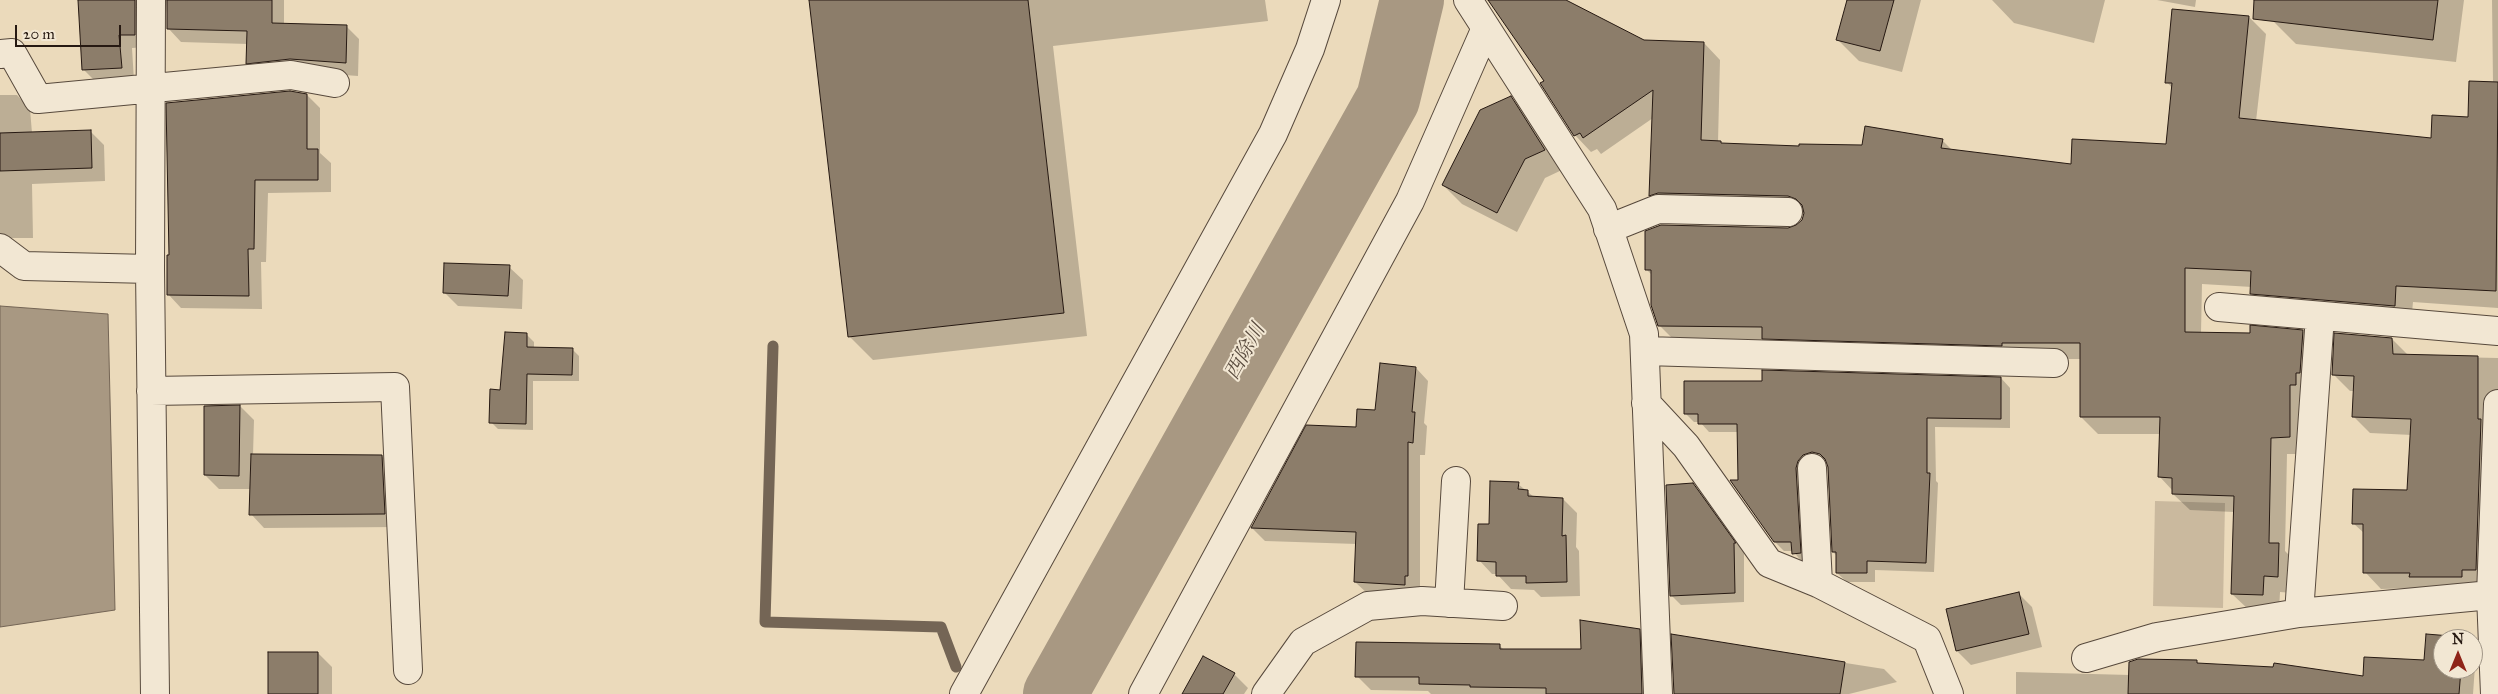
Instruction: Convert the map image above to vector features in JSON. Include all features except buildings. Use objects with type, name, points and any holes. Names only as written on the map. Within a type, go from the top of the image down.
[{"type":"street","points":[[151,0],[150,269],[155,694]]},
{"type":"street","points":[[964,694],[1273,134],[1310,49],[1326,0]]},
{"type":"street","points":[[1477,14],[1602,209],[1644,334],[1658,694]]},
{"type":"street","points":[[1144,694],[1410,201],[1477,14]]},
{"type":"street","points":[[0,54],[12,53],[38,99],[291,75],[335,83]]},
{"type":"street","points":[[1608,229],[1658,209],[1788,212]]},
{"type":"street","points":[[0,248],[24,266],[150,269]]},
{"type":"street","points":[[2219,307],[2498,331]]},
{"type":"street","points":[[2299,613],[2320,316]]},
{"type":"street","points":[[1644,351],[2054,363]]},
{"type":"street","points":[[152,391],[395,386],[408,670]]},
{"type":"street","points":[[1646,403],[1686,446],[1769,563],[1818,583],[1927,639],[1949,694]]},
{"type":"street","points":[[2495,694],[2490,595],[2498,404]]},
{"type":"street","points":[[1812,468],[1818,583]]},
{"type":"street","points":[[1449,603],[1456,480]]},
{"type":"street","points":[[2086,658],[2157,637],[2299,613],[2490,595]]},
{"type":"street","points":[[1266,694],[1303,642],[1368,606],[1422,601],[1503,606]]},
{"type":"shaded area","points":[[0,306],[108,314],[115,610],[0,627]]},
{"type":"shaded area","points":[[2155,501],[2225,503],[2223,608],[2153,606]]},
{"type":"waterway","name":"西除川","points":[[1055,694],[1388,99],[1412,0]]},
{"type":"waterway","points":[[773,346],[765,622],[941,627],[956,667]]}]
